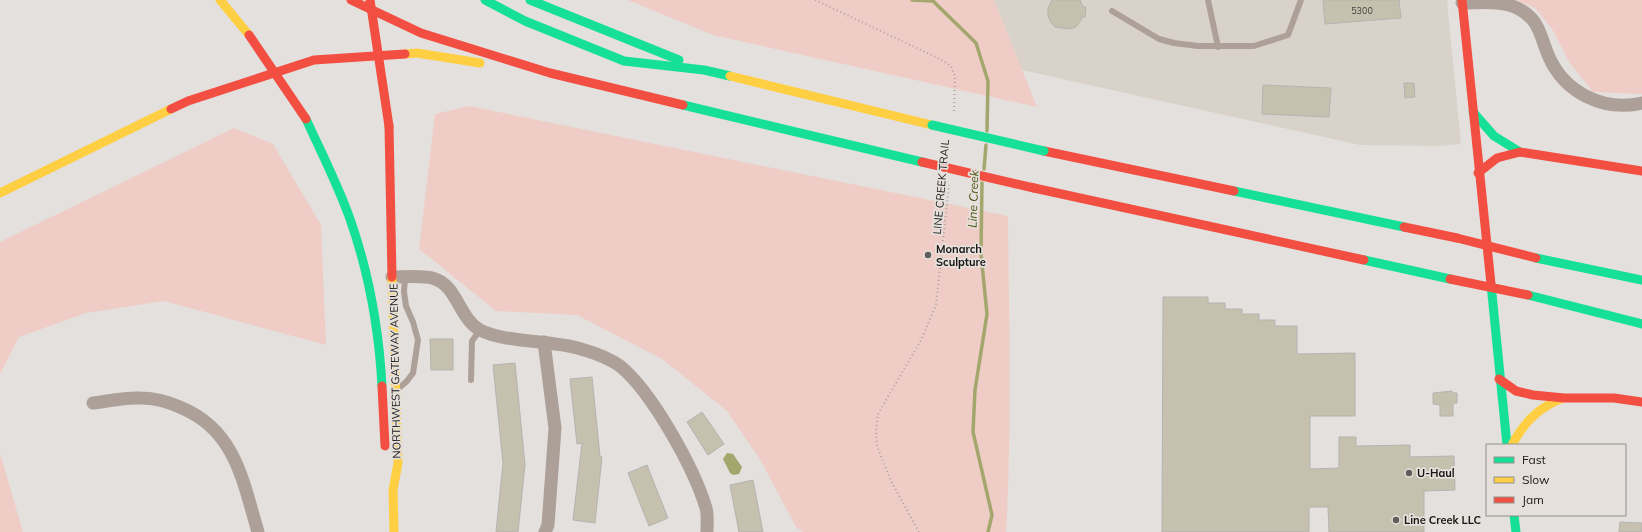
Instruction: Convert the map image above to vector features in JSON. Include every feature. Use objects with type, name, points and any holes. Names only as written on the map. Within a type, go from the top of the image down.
[{"type":"main road","name":"NORTHWEST GATEWAY AVENUE","points":[[220,0],[249,35],[306,119],[334,180],[355,233],[369,292],[381,360],[385,454]]},
{"type":"main road","points":[[351,0],[421,32],[550,73],[1034,188],[1528,295],[1642,324]]},
{"type":"main road","name":"NORTHWEST GATEWAY AVENUE","points":[[370,0],[389,126],[399,277],[396,390],[398,463],[393,490],[394,532]]},
{"type":"main road","points":[[484,0],[525,21],[624,61],[704,70],[932,125],[1457,238],[1536,258],[1642,280]]},
{"type":"main road","points":[[530,0],[704,70]]},
{"type":"main road","points":[[1462,2],[1478,173],[1507,444]]},
{"type":"main road","points":[[0,193],[188,102],[314,60],[417,53],[550,73]]},
{"type":"main road","points":[[1473,112],[1486,131],[1495,138],[1520,152]]},
{"type":"main road","points":[[1478,173],[1493,160],[1509,153],[1520,152],[1642,170]]},
{"type":"main road","points":[[1499,379],[1516,391],[1533,395],[1564,398],[1614,398],[1642,402]]},
{"type":"main road","points":[[1512,444],[1518,431],[1538,409],[1550,402],[1564,398]]},
{"type":"main road","name":"NORTHWEST GATEWAY AVENUE","points":[[388,469],[393,490]]},
{"type":"main road","points":[[1514,516],[1516,532]]},
{"type":"street","points":[[1462,2],[1504,3],[1520,10],[1534,21],[1539,29],[1552,64],[1571,87],[1587,98],[1615,106],[1642,103]]},
{"type":"street","points":[[399,277],[434,278],[445,284],[467,320],[480,330],[496,336],[580,348],[599,354],[619,366],[635,380],[670,430],[695,478],[706,510],[707,532]]},
{"type":"street","points":[[544,342],[555,428],[548,524],[545,532]]},
{"type":"street","points":[[93,403],[127,398],[157,399],[169,402],[202,418],[214,427],[230,450],[240,472],[258,532]]},
{"type":"lane","points":[[1208,0],[1218,47]]},
{"type":"lane","points":[[1112,10],[1159,39],[1174,43],[1218,47],[1254,46],[1288,35],[1301,0]]},
{"type":"lane","points":[[396,390],[407,381],[413,373],[418,340],[413,322],[406,306],[404,292],[399,277]]},
{"type":"lane","points":[[471,380],[472,341],[480,330]]},
{"type":"path","points":[[815,0],[940,59],[951,66],[955,77],[954,116]]},
{"type":"path","name":"LINE CREEK TRAIL","points":[[919,532],[891,481],[877,446],[876,431],[878,414],[921,340],[936,305],[949,184]]},
{"type":"shaded area","points":[[628,0],[994,0],[1037,107],[713,35]]},
{"type":"shaded area","points":[[994,0],[1447,0],[1461,144],[1440,146],[1360,145],[1022,70]]},
{"type":"shaded area","points":[[1516,0],[1642,0],[1642,94],[1593,92],[1569,62],[1552,29],[1535,8]]},
{"type":"shaded area","points":[[469,106],[1008,216],[1010,414],[1006,532],[803,532],[796,527],[761,461],[727,411],[662,359],[577,315],[496,311],[419,249],[435,114]]},
{"type":"shaded area","points":[[234,128],[273,144],[321,225],[326,345],[164,301],[86,313],[19,337],[0,374],[0,242]]},
{"type":"shaded area","points":[[0,453],[23,532],[0,532]]},
{"type":"shaded area","points":[[727,453],[733,454],[742,467],[739,474],[733,475],[730,473],[723,459]]},
{"type":"building","points":[[1052,0],[1080,0],[1083,7],[1086,7],[1085,17],[1083,17],[1076,27],[1069,29],[1055,27],[1050,21],[1048,15],[1048,8]]},
{"type":"building","points":[[1323,0],[1399,0],[1401,18],[1325,24]]},
{"type":"building","points":[[1404,83],[1414,83],[1415,97],[1405,98]]},
{"type":"building","points":[[1263,85],[1331,88],[1329,117],[1262,114]]},
{"type":"building","points":[[1163,297],[1208,297],[1208,303],[1225,303],[1225,309],[1242,309],[1242,314],[1259,314],[1259,320],[1275,320],[1275,326],[1297,326],[1297,354],[1355,353],[1355,416],[1310,416],[1310,469],[1339,468],[1339,437],[1356,437],[1356,446],[1410,445],[1410,457],[1454,456],[1455,490],[1424,491],[1424,532],[1329,532],[1328,507],[1309,507],[1309,532],[1162,532]]},
{"type":"building","points":[[430,339],[453,339],[453,370],[431,370]]},
{"type":"building","points":[[515,363],[525,465],[518,532],[496,532],[503,463],[493,365]]},
{"type":"building","points":[[592,377],[600,456],[602,457],[595,523],[573,520],[582,443],[577,444],[570,379]]},
{"type":"building","points":[[1452,391],[1452,393],[1457,393],[1457,403],[1453,403],[1453,416],[1440,416],[1440,405],[1433,404],[1433,393]]},
{"type":"building","points":[[702,412],[724,444],[708,455],[687,422]]},
{"type":"building","points":[[647,465],[668,518],[649,526],[628,473]]},
{"type":"building","points":[[753,480],[763,532],[739,532],[730,485]]},
{"type":"building","points":[[1620,522],[1642,523],[1642,532],[1619,532]]},
{"type":"waterway","name":"Line Creek","points":[[912,0],[933,1],[976,43],[988,81],[987,131]]},
{"type":"waterway","name":"Line Creek","points":[[984,169],[986,145]]},
{"type":"waterway","name":"Line Creek","points":[[982,183],[981,254],[987,314],[975,390],[973,432],[992,515],[988,532]]},
{"type":"traffic: fast","points":[[485,0],[525,21],[624,61],[704,70],[730,76]]},
{"type":"traffic: fast","points":[[530,0],[679,60]]},
{"type":"traffic: fast","points":[[683,105],[922,162]]},
{"type":"traffic: fast","points":[[1473,112],[1494,136],[1520,152]]},
{"type":"traffic: fast","points":[[306,119],[335,181],[350,219],[363,260],[376,323],[382,386]]},
{"type":"traffic: fast","points":[[932,125],[1044,151]]},
{"type":"traffic: fast","points":[[1234,191],[1404,227]]},
{"type":"traffic: fast","points":[[1536,258],[1642,280]]},
{"type":"traffic: fast","points":[[1364,260],[1450,279]]},
{"type":"traffic: fast","points":[[1491,284],[1507,444]]},
{"type":"traffic: fast","points":[[1528,295],[1642,324]]},
{"type":"traffic: fast","points":[[1514,516],[1516,532]]},
{"type":"traffic: slow","points":[[220,0],[249,35]]},
{"type":"traffic: slow","points":[[405,54],[417,53],[480,63]]},
{"type":"traffic: slow","points":[[730,76],[932,125]]},
{"type":"traffic: slow","points":[[0,193],[171,109]]},
{"type":"traffic: slow","points":[[392,277],[398,463],[393,490],[394,532]]},
{"type":"traffic: slow","points":[[1513,444],[1527,422],[1533,416],[1547,406],[1563,398]]},
{"type":"traffic: jam","points":[[351,0],[421,33],[550,73],[683,105]]},
{"type":"traffic: jam","points":[[370,0],[389,126]]},
{"type":"traffic: jam","points":[[1462,0],[1491,284]]},
{"type":"traffic: jam","points":[[249,35],[306,119]]},
{"type":"traffic: jam","points":[[171,109],[188,101],[314,60],[405,54]]},
{"type":"traffic: jam","points":[[389,126],[392,277]]},
{"type":"traffic: jam","points":[[1044,151],[1234,191]]},
{"type":"traffic: jam","points":[[1478,173],[1497,158],[1520,152],[1642,171]]},
{"type":"traffic: jam","points":[[922,162],[1034,188]]},
{"type":"traffic: jam","points":[[1034,188],[1364,260]]},
{"type":"traffic: jam","points":[[1404,227],[1457,238]]},
{"type":"traffic: jam","points":[[1457,238],[1536,258]]},
{"type":"traffic: jam","points":[[1450,279],[1528,295]]},
{"type":"traffic: jam","points":[[1499,379],[1516,391],[1533,395],[1564,398],[1614,398],[1642,402]]},
{"type":"traffic: jam","points":[[382,386],[385,446]]},
{"type":"place","name":"Monarch Sculpture","points":[[928,255]]},
{"type":"place","name":"U-Haul","points":[[1409,473]]},
{"type":"place","name":"Line Creek LLC","points":[[1396,520]]}]
